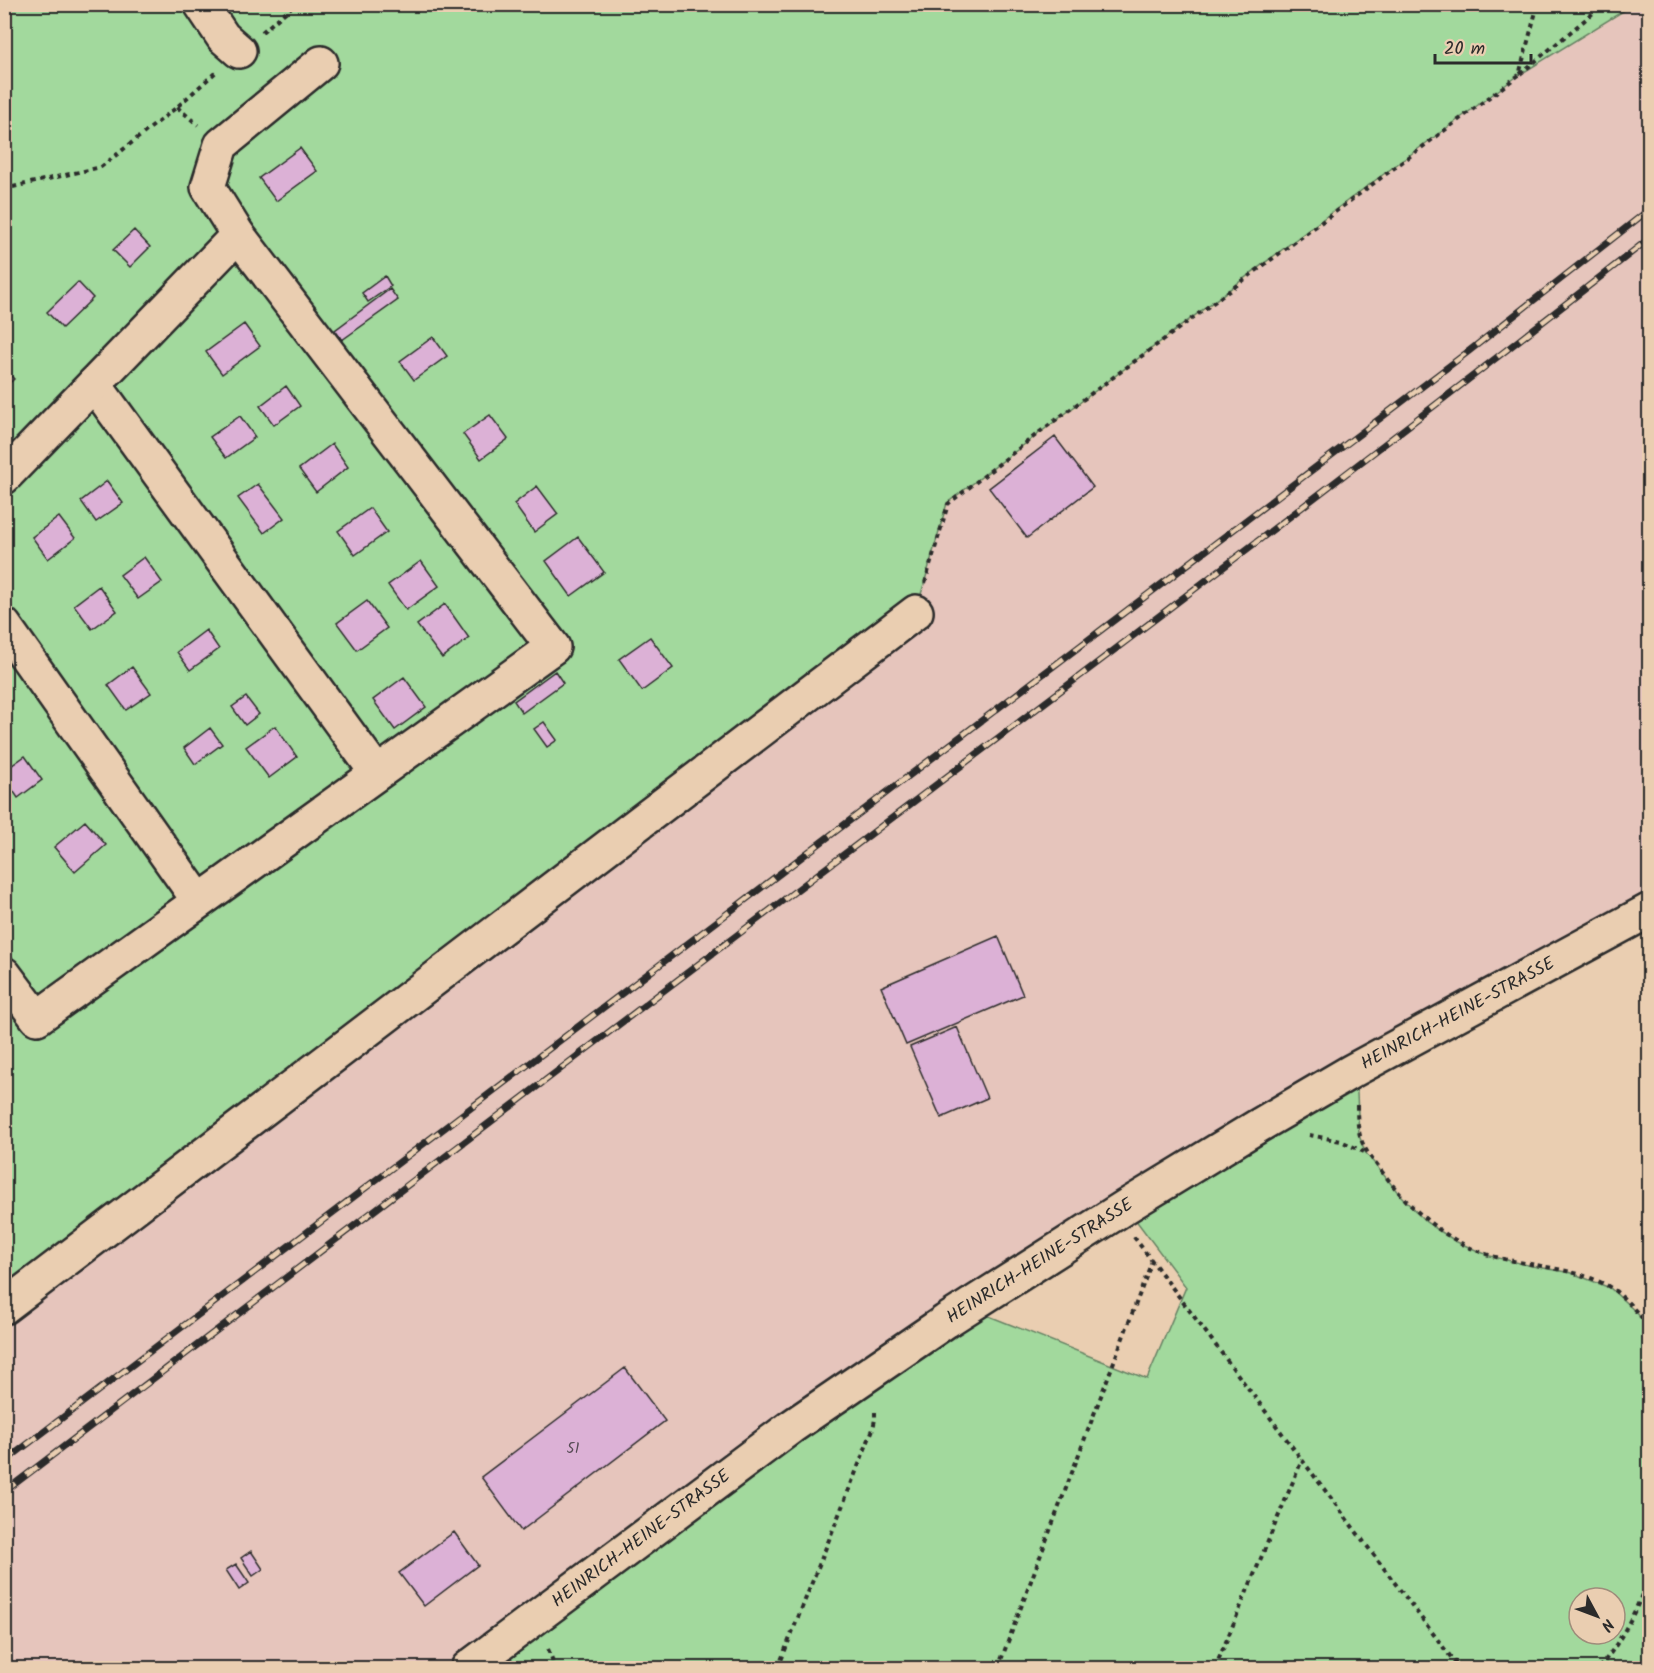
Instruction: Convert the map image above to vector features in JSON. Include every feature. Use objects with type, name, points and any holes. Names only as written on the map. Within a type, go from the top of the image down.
[{"type":"street","points":[[201,4],[224,37],[238,51]]},
{"type":"street","points":[[4,974],[37,1018],[553,646],[238,235],[208,188],[221,145],[321,63]]},
{"type":"street","points":[[4,477],[238,235]]},
{"type":"street","points":[[94,384],[377,773]]},
{"type":"street","points":[[4,1307],[916,612]]},
{"type":"street","points":[[4,625],[199,901]]},
{"type":"street","name":"HEINRICH-HEINE-STRASSE","points":[[468,1668],[790,1427],[946,1321],[1116,1213],[1352,1071],[1650,910]]},
{"type":"path","points":[[4,189],[101,168],[177,107],[238,51],[295,4]]},
{"type":"path","points":[[1519,75],[1538,4]]},
{"type":"path","points":[[916,612],[948,504],[1051,424],[1519,75],[1604,4]]},
{"type":"path","points":[[1352,1071],[1358,1093],[1359,1135],[1365,1152],[1400,1195],[1427,1222],[1457,1241],[1490,1256],[1573,1272],[1611,1287],[1650,1327]]},
{"type":"path","points":[[1258,1126],[1341,1141],[1365,1152]]},
{"type":"path","points":[[1116,1213],[1459,1668]]},
{"type":"path","points":[[998,1668],[1152,1261]]},
{"type":"path","points":[[778,1668],[873,1429],[875,1410],[873,1401],[857,1382]]},
{"type":"path","points":[[1215,1668],[1302,1460]]},
{"type":"path","points":[[1599,1668],[1609,1657],[1640,1601],[1650,1573]]},
{"type":"shaded area","points":[[1635,5],[1649,5],[1649,909],[1257,1126],[467,1668],[5,1668],[5,1307],[916,612],[948,504],[1519,75]]},
{"type":"green space","points":[[5,5],[1633,5],[1519,75],[1332,212],[947,503],[916,612],[5,1306]]},
{"type":"green space","points":[[1352,1072],[1357,1093],[1359,1135],[1365,1152],[1400,1195],[1426,1222],[1457,1242],[1490,1256],[1572,1273],[1610,1288],[1637,1313],[1649,1328],[1649,1668],[468,1668],[969,1308],[1147,1379],[1186,1287],[1126,1207]]},
{"type":"building","points":[[300,148],[317,171],[276,201],[259,178]]},
{"type":"building","points":[[134,230],[150,247],[130,267],[113,250]]},
{"type":"building","points":[[385,276],[391,286],[368,302],[362,293]]},
{"type":"building","points":[[78,282],[93,298],[62,328],[47,312]]},
{"type":"building","points":[[390,289],[398,300],[342,340],[335,330]]},
{"type":"building","points":[[244,324],[260,346],[222,374],[206,352]]},
{"type":"building","points":[[433,337],[447,356],[414,380],[400,361]]},
{"type":"building","points":[[4,369],[14,379],[4,388]]},
{"type":"building","points":[[286,386],[300,406],[274,425],[260,406]]},
{"type":"building","points":[[490,415],[508,439],[481,459],[463,434]]},
{"type":"building","points":[[240,416],[255,437],[226,458],[210,437]]},
{"type":"building","points":[[1055,437],[1093,487],[1027,538],[989,488]]},
{"type":"building","points":[[332,444],[348,467],[316,492],[299,469]]},
{"type":"building","points":[[107,481],[123,503],[96,522],[81,501]]},
{"type":"building","points":[[258,484],[284,518],[264,533],[238,498]]},
{"type":"building","points":[[537,486],[558,514],[534,532],[514,504]]},
{"type":"building","points":[[370,508],[387,532],[355,555],[338,531]]},
{"type":"building","points":[[59,517],[75,538],[48,559],[32,537]]},
{"type":"building","points":[[578,537],[604,572],[571,596],[546,561]]},
{"type":"building","points":[[144,557],[162,582],[138,599],[120,575]]},
{"type":"building","points":[[421,561],[439,586],[406,610],[388,585]]},
{"type":"building","points":[[99,586],[117,611],[92,629],[74,605]]},
{"type":"building","points":[[367,601],[387,628],[357,650],[337,623]]},
{"type":"building","points":[[445,604],[469,638],[442,658],[417,625]]},
{"type":"building","points":[[206,630],[219,649],[190,670],[177,652]]},
{"type":"building","points":[[650,637],[673,668],[642,691],[619,659]]},
{"type":"building","points":[[132,667],[151,693],[126,710],[108,685]]},
{"type":"building","points":[[555,671],[563,683],[522,713],[514,701]]},
{"type":"building","points":[[404,677],[426,707],[395,730],[373,700]]},
{"type":"building","points":[[246,697],[259,714],[245,725],[232,707]]},
{"type":"building","points":[[544,722],[557,740],[547,747],[534,729]]},
{"type":"building","points":[[275,726],[297,757],[269,778],[246,747]]},
{"type":"building","points":[[210,728],[222,744],[195,764],[184,748]]},
{"type":"building","points":[[25,756],[42,780],[18,798],[4,777],[4,771]]},
{"type":"building","points":[[85,821],[106,845],[75,872],[54,847]]},
{"type":"building","points":[[998,936],[1023,995],[906,1045],[881,987]]},
{"type":"building","points":[[957,1027],[987,1098],[941,1118],[910,1047]]},
{"type":"building","points":[[625,1368],[665,1421],[521,1531],[481,1477]]},
{"type":"building","points":[[454,1532],[478,1565],[424,1606],[399,1573]]},
{"type":"building","points":[[251,1551],[263,1569],[253,1576],[241,1558]]},
{"type":"building","points":[[236,1564],[249,1583],[239,1590],[226,1570]]},
{"type":"railway","points":[[4,1462],[1469,351],[1650,209]]},
{"type":"railway","points":[[4,1492],[1233,560],[1650,238]]}]
